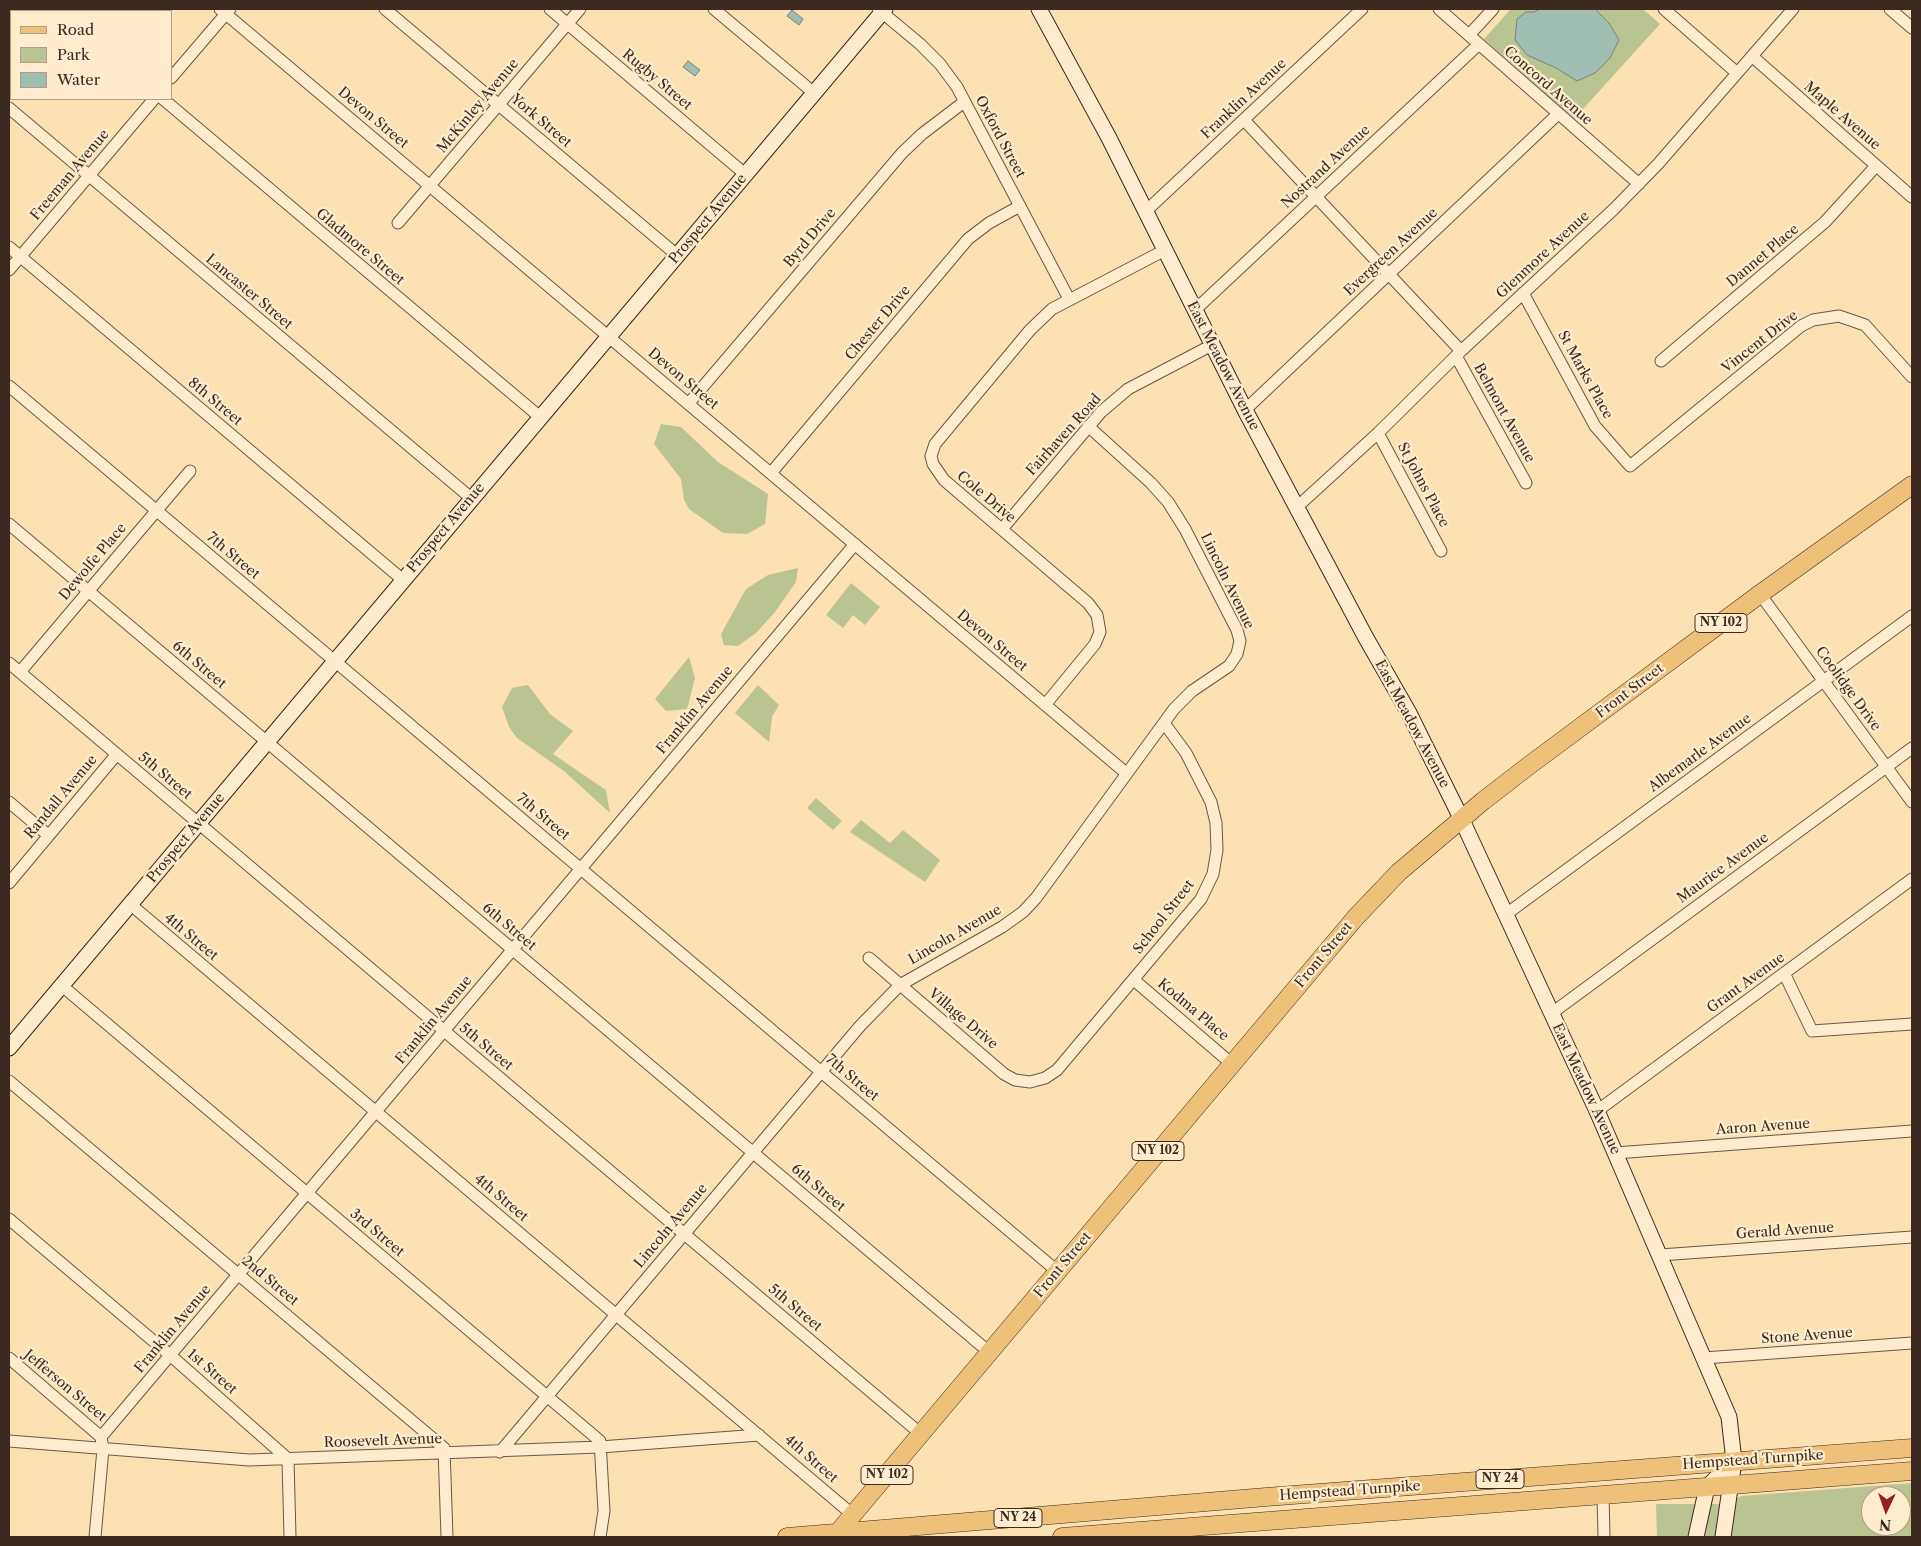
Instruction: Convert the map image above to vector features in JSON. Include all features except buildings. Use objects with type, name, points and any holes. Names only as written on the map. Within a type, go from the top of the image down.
[{"type":"main road","name":"Front Street","points":[[836,1535],[1356,917],[1399,872],[1462,818],[1760,594],[1912,485]]},
{"type":"main road","name":"Hempstead Turnpike","points":[[787,1537],[836,1535],[1122,1509],[1912,1448]]},
{"type":"main road","name":"Hempstead Turnpike","points":[[1062,1537],[1124,1535],[1912,1471]]},
{"type":"street","name":"York Street","points":[[385,9],[678,256]]},
{"type":"street","name":"Rugby Street","points":[[550,9],[745,174]]},
{"type":"street","name":"McKinley Avenue","points":[[398,223],[580,9]]},
{"type":"street","points":[[714,9],[814,93]]},
{"type":"street","name":"East Meadow Avenue","points":[[1039,9],[1110,138],[1245,410],[1366,638],[1409,713],[1462,818],[1505,915],[1597,1111],[1730,1417],[1734,1461],[1723,1537]]},
{"type":"street","name":"Franklin Avenue","points":[[1146,211],[1362,9]]},
{"type":"street","name":"Concord Avenue","points":[[1439,9],[1470,34],[1478,44],[1639,184]]},
{"type":"street","points":[[1470,34],[1493,9]]},
{"type":"street","points":[[1664,9],[1737,73]]},
{"type":"street","name":"Glenmore Avenue","points":[[1297,508],[1639,184],[1753,57],[1793,9]]},
{"type":"street","points":[[1890,9],[1912,28]]},
{"type":"street","points":[[172,77],[225,10]]},
{"type":"street","name":"Devon Street","points":[[225,10],[430,186],[1126,773]]},
{"type":"street","name":"Prospect Avenue","points":[[9,1048],[471,498],[678,256],[881,10]]},
{"type":"street","name":"Oxford Street","points":[[881,10],[940,64],[957,87],[1069,299]]},
{"type":"street","name":"Nostrand Avenue","points":[[1195,310],[1478,44]]},
{"type":"street","name":"Maple Avenue","points":[[1753,57],[1912,197]]},
{"type":"street","name":"Freeman Avenue","points":[[9,270],[153,100]]},
{"type":"street","name":"Gladmore Street","points":[[163,100],[540,417]]},
{"type":"street","name":"Byrd Drive","points":[[689,403],[902,153],[922,134],[964,102]]},
{"type":"street","name":"Lancaster Street","points":[[9,108],[471,498]]},
{"type":"street","name":"Evergreen Avenue","points":[[1245,410],[1558,114]]},
{"type":"street","name":"Belmont Avenue","points":[[1244,120],[1390,274],[1458,354],[1526,484]]},
{"type":"street","name":"Dannet Place","points":[[1661,361],[1825,222],[1876,166]]},
{"type":"street","name":"Chester Drive","points":[[771,473],[968,239],[988,223],[1020,206]]},
{"type":"street","name":"8th Street","points":[[9,248],[403,580]]},
{"type":"street","name":"Cole Drive","points":[[1045,705],[1095,644],[1100,632],[1099,620],[1088,603],[938,474],[931,456],[935,444],[1030,330],[1052,309],[1165,250]]},
{"type":"street","name":"St Marks Place","points":[[1523,293],[1594,426],[1630,466]]},
{"type":"street","name":"Vincent Drive","points":[[1630,466],[1801,326],[1813,320],[1839,316],[1865,325],[1912,377]]},
{"type":"street","name":"Fairhaven Road","points":[[1002,529],[1100,412],[1128,389],[1212,345]]},
{"type":"street","name":"7th Street","points":[[9,386],[1057,1271]]},
{"type":"street","name":"Lincoln Avenue","points":[[500,1452],[860,1026],[900,985],[1002,927],[1022,912],[1036,898],[1164,723],[1192,692],[1229,666],[1237,654],[1240,641],[1237,630],[1185,530],[1168,502],[1151,483],[1088,426]]},
{"type":"street","name":"St Johns Place","points":[[1378,433],[1441,551]]},
{"type":"street","name":"Dewolfe Place","points":[[20,672],[190,471]]},
{"type":"street","name":"6th Street","points":[[9,524],[989,1352]]},
{"type":"street","name":"Franklin Avenue","points":[[102,1443],[170,1355],[855,544]]},
{"type":"street","name":"Coolidge Drive","points":[[1760,594],[1912,802]]},
{"type":"street","name":"Albemarle Avenue","points":[[1505,915],[1912,616]]},
{"type":"street","name":"5th Street","points":[[9,663],[921,1434]]},
{"type":"street","name":"School Street","points":[[1045,1078],[1070,1055],[1201,899],[1212,874],[1217,850],[1216,823],[1211,802],[1186,753],[1164,723]]},
{"type":"street","name":"Maurice Avenue","points":[[1552,1013],[1912,748]]},
{"type":"street","name":"Randall Avenue","points":[[9,882],[116,754]]},
{"type":"street","points":[[9,802],[48,835]]},
{"type":"street","name":"Grant Avenue","points":[[1597,1111],[1912,879]]},
{"type":"street","name":"4th Street","points":[[130,904],[853,1515]]},
{"type":"street","name":"Village Drive","points":[[869,958],[1004,1074],[1015,1080],[1030,1082],[1045,1078]]},
{"type":"street","points":[[1784,973],[1812,1031],[1912,1024]]},
{"type":"street","name":"Kodma Place","points":[[1134,980],[1232,1064]]},
{"type":"street","name":"3rd Street","points":[[61,985],[600,1441],[600,1447]]},
{"type":"street","name":"2nd Street","points":[[9,1081],[444,1448],[444,1454]]},
{"type":"street","name":"Aaron Avenue","points":[[1615,1153],[1912,1130]]},
{"type":"street","name":"1st Street","points":[[9,1218],[170,1355],[288,1459]]},
{"type":"street","name":"Gerald Avenue","points":[[1660,1255],[1912,1237]]},
{"type":"street","name":"Stone Avenue","points":[[1704,1358],[1912,1343]]},
{"type":"street","name":"Jefferson Street","points":[[9,1358],[102,1443]]},
{"type":"street","name":"Roosevelt Avenue","points":[[9,1441],[102,1443],[249,1460],[500,1452],[600,1447],[759,1435]]},
{"type":"street","points":[[95,1537],[102,1443]]},
{"type":"street","points":[[600,1447],[604,1511],[600,1537]]},
{"type":"street","points":[[444,1454],[447,1537]]},
{"type":"street","points":[[288,1459],[290,1537]]},
{"type":"street","points":[[1696,1537],[1708,1487],[1734,1461]]},
{"type":"street","points":[[1603,1495],[1604,1537]]},
{"type":"street","points":[[1122,1509],[1124,1535]]},
{"type":"green space","points":[[1511,9],[1643,9],[1660,24],[1574,119],[1484,39]]},
{"type":"green space","points":[[661,424],[681,427],[718,462],[768,494],[765,524],[747,534],[723,533],[689,509],[684,500],[681,479],[654,444]]},
{"type":"green space","points":[[798,568],[796,582],[775,612],[756,633],[738,646],[724,645],[721,634],[746,589],[768,575]]},
{"type":"green space","points":[[851,583],[880,607],[865,625],[853,615],[843,628],[826,615]]},
{"type":"green space","points":[[689,657],[695,678],[687,709],[666,711],[655,699]]},
{"type":"green space","points":[[528,685],[550,714],[573,731],[553,754],[606,790],[610,813],[564,771],[517,738],[509,727],[502,707],[512,688]]},
{"type":"green space","points":[[758,685],[779,705],[772,717],[769,742],[735,713]]},
{"type":"green space","points":[[816,798],[842,821],[833,830],[807,808]]},
{"type":"green space","points":[[861,820],[890,843],[903,830],[940,860],[925,882],[850,832]]},
{"type":"green space","points":[[1912,1483],[1912,1537],[1657,1537],[1656,1504],[1720,1504],[1742,1496],[1861,1487],[1861,1536],[1911,1536],[1911,1486],[1873,1486]]},
{"type":"water","points":[[1540,9],[1595,9],[1609,23],[1619,40],[1610,58],[1595,73],[1577,81],[1556,68],[1527,55],[1515,40],[1517,19],[1526,12],[1534,12]]},
{"type":"water","points":[[792,10],[803,19],[799,25],[787,16]]},
{"type":"water","points":[[688,61],[700,70],[695,76],[683,67]]}]
